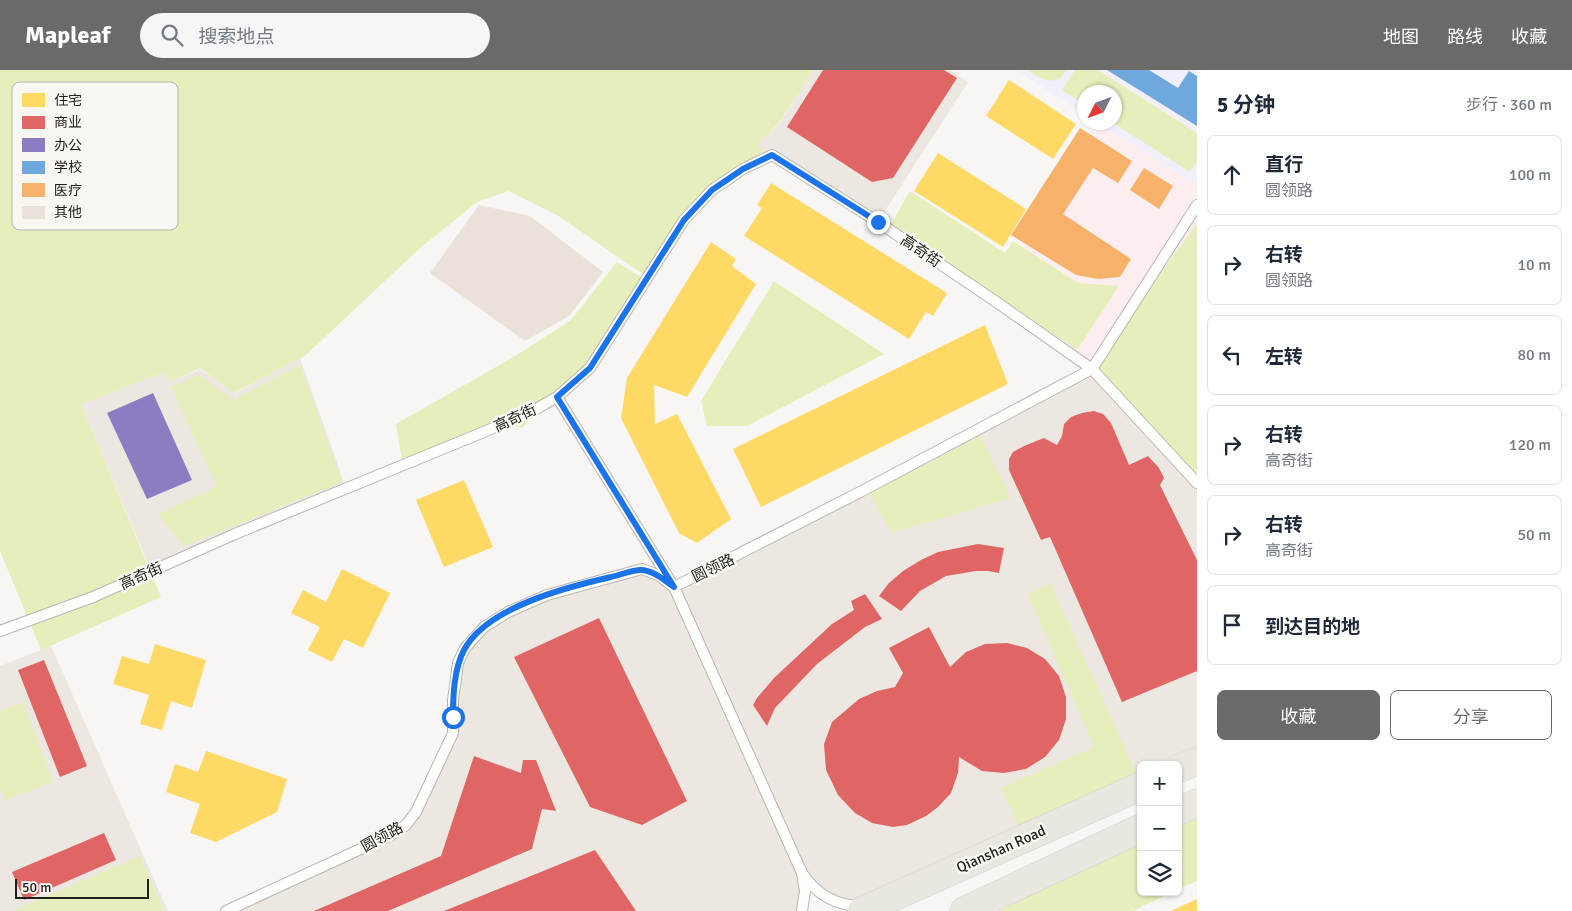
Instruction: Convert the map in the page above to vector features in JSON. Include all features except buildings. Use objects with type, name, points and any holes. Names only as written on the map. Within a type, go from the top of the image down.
[{"type":"main road","points":[[1182,768],[1197,761]]},
{"type":"main road","name":"Qianshan Road","points":[[862,911],[1137,788]]},
{"type":"main road","points":[[1182,809],[1197,803]]},
{"type":"main road","points":[[964,911],[1137,830]]},
{"type":"lane","name":"高奇街","points":[[0,631],[93,597],[235,534],[531,412],[557,397],[590,368],[684,220],[712,190],[743,169],[772,155],[886,228],[1092,369],[1197,483]]},
{"type":"lane","points":[[1092,369],[1197,205]]},
{"type":"lane","name":"圆领路","points":[[226,911],[391,835],[406,824],[416,812],[453,734],[453,700],[458,663],[465,648],[484,627],[508,612],[547,594],[642,569],[658,576],[674,587],[862,491],[1092,369]]},
{"type":"lane","points":[[557,397],[674,587],[802,872],[813,887],[824,896],[842,904],[860,906],[889,899]]},
{"type":"lane","points":[[802,872],[805,891],[802,911]]},
{"type":"shaded area","points":[[813,70],[950,70],[968,82],[878,222],[755,145],[778,125]]},
{"type":"shaded area","points":[[1016,70],[1197,70],[1197,185],[1108,130],[1122,130],[1122,85],[1077,85],[1077,109]]},
{"type":"shaded area","points":[[1097,130],[1108,130],[1197,186],[1197,223],[1092,369],[992,299]]},
{"type":"shaded area","points":[[300,358],[346,488],[151,571],[81,404],[164,372],[170,382],[200,369],[235,393]]},
{"type":"shaded area","points":[[1092,370],[1197,483],[1197,761],[1182,764],[1182,761],[1137,761],[1137,788],[852,906],[807,880],[802,911],[227,911],[406,825],[453,733],[454,700],[465,648],[508,612],[642,570],[674,588]]},
{"type":"shaded area","points":[[51,646],[168,911],[0,911],[0,666]]},
{"type":"green space","points":[[0,70],[813,70],[778,124],[756,145],[771,155],[711,190],[647,277],[557,215],[509,191],[477,202],[419,249],[306,355],[234,393],[200,368],[170,382],[164,372],[81,404],[161,597],[41,650],[0,551]]},
{"type":"green space","points":[[1028,70],[1066,70],[1059,78],[1050,81],[1038,77]]},
{"type":"green space","points":[[1075,70],[1098,70],[1122,85],[1077,85],[1077,100],[1062,90]]},
{"type":"green space","points":[[1122,85],[1197,133],[1197,161],[1190,172],[1122,129]]},
{"type":"green space","points":[[910,191],[1005,253],[1013,241],[1078,283],[1119,286],[1077,350],[890,226]]},
{"type":"green space","points":[[1197,223],[1197,482],[1092,369]]},
{"type":"green space","points":[[617,262],[642,278],[588,364],[522,428],[498,421],[402,461],[396,424],[517,355],[571,320]]},
{"type":"green space","points":[[774,281],[884,354],[747,426],[707,426],[701,401]]},
{"type":"green space","points":[[300,365],[342,482],[184,546],[158,514],[217,487],[171,387],[199,375],[234,400]]},
{"type":"green space","points":[[980,436],[1011,498],[891,533],[870,493]]},
{"type":"green space","points":[[1050,583],[1137,775],[1137,780],[1023,834],[1001,788],[1094,747],[1028,594]]},
{"type":"green space","points":[[23,702],[53,782],[5,800],[0,788],[0,711]]},
{"type":"green space","points":[[1197,813],[1197,881],[1182,887],[1182,851],[1182,820]]},
{"type":"green space","points":[[1137,842],[1137,896],[1164,896],[1133,911],[992,911]]},
{"type":"green space","points":[[140,856],[164,911],[13,911]]},
{"type":"route","points":[[453,717],[453,700],[458,663],[465,648],[484,627],[508,612],[547,594],[642,569],[658,576],[674,587],[557,397],[590,368],[684,220],[712,190],[743,169],[772,155],[878,222]]}]
